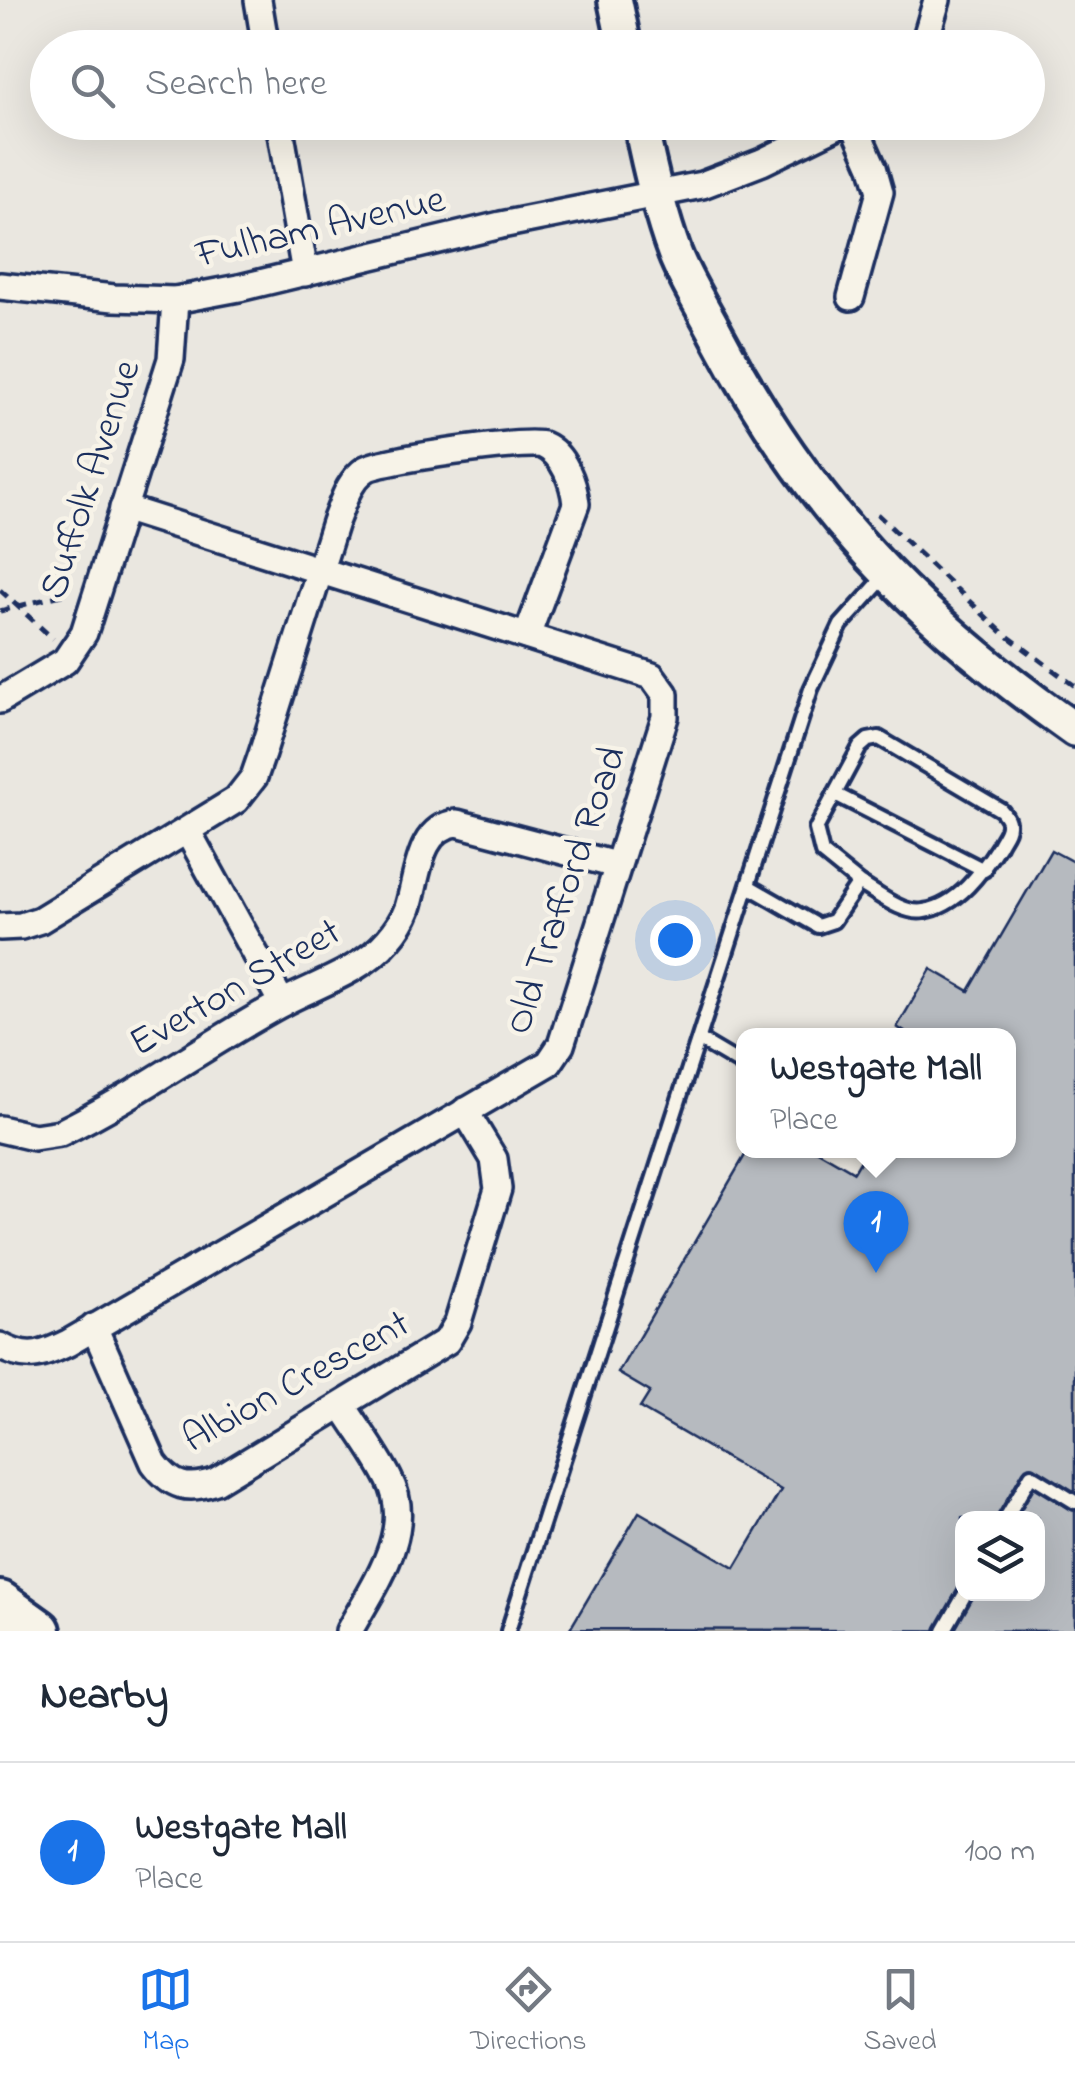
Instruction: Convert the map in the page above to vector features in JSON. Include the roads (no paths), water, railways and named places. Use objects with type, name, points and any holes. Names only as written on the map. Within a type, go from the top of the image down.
[{"type":"main road","points":[[0,1603],[40,1631]]},
{"type":"street","points":[[258,0],[263,30]]},
{"type":"street","points":[[615,0],[621,30]]},
{"type":"street","points":[[928,30],[937,0]]},
{"type":"street","points":[[282,140],[306,273]]},
{"type":"street","points":[[644,140],[655,194],[676,257],[766,422],[825,503],[886,575],[944,631],[1075,730]]},
{"type":"street","name":"Fulham Avenue","points":[[0,286],[175,300],[306,273],[500,225],[702,186],[807,140]]},
{"type":"street","points":[[851,297],[880,192],[861,140]]},
{"type":"street","name":"Suffolk Avenue","points":[[0,700],[71,656],[84,633],[171,359],[175,300]]},
{"type":"street","points":[[0,927],[40,920],[236,800],[254,777],[349,487],[369,467],[538,443],[551,449],[573,482],[576,504],[527,636]]},
{"type":"street","name":"Old Trafford Road","points":[[0,1346],[18,1356],[39,1356],[542,1068],[557,1054],[665,717],[664,689],[652,676],[123,508]]},
{"type":"street","name":"Everton Street","points":[[0,1129],[34,1136],[60,1133],[282,1003],[363,962],[386,943],[406,912],[426,843],[437,828],[446,824],[457,822],[616,865]]},
{"type":"street","points":[[188,832],[282,1003]]},
{"type":"street","name":"Albion Crescent","points":[[94,1327],[154,1463],[175,1485],[203,1486],[216,1481],[448,1341],[458,1322],[498,1189],[494,1159],[465,1111]]},
{"type":"street","points":[[343,1406],[390,1480],[398,1516],[384,1566],[350,1631]]},
{"type":"lane","points":[[508,1631],[812,689],[840,625],[886,575]]},
{"type":"lane","points":[[879,738],[1001,810],[1008,830],[984,870],[960,894],[923,912],[908,910],[860,883],[822,852],[816,828],[836,794],[860,747],[879,738]]},
{"type":"lane","points":[[836,794],[984,870]]},
{"type":"lane","points":[[750,887],[821,926],[834,920],[860,883]]},
{"type":"lane","points":[[700,1040],[736,1061]]},
{"type":"lane","points":[[1010,1511],[1030,1474],[1075,1502]]},
{"type":"lane","points":[[944,1631],[960,1601]]},
{"type":"place","name":"Westgate Mall","points":[[876,1273]]}]
